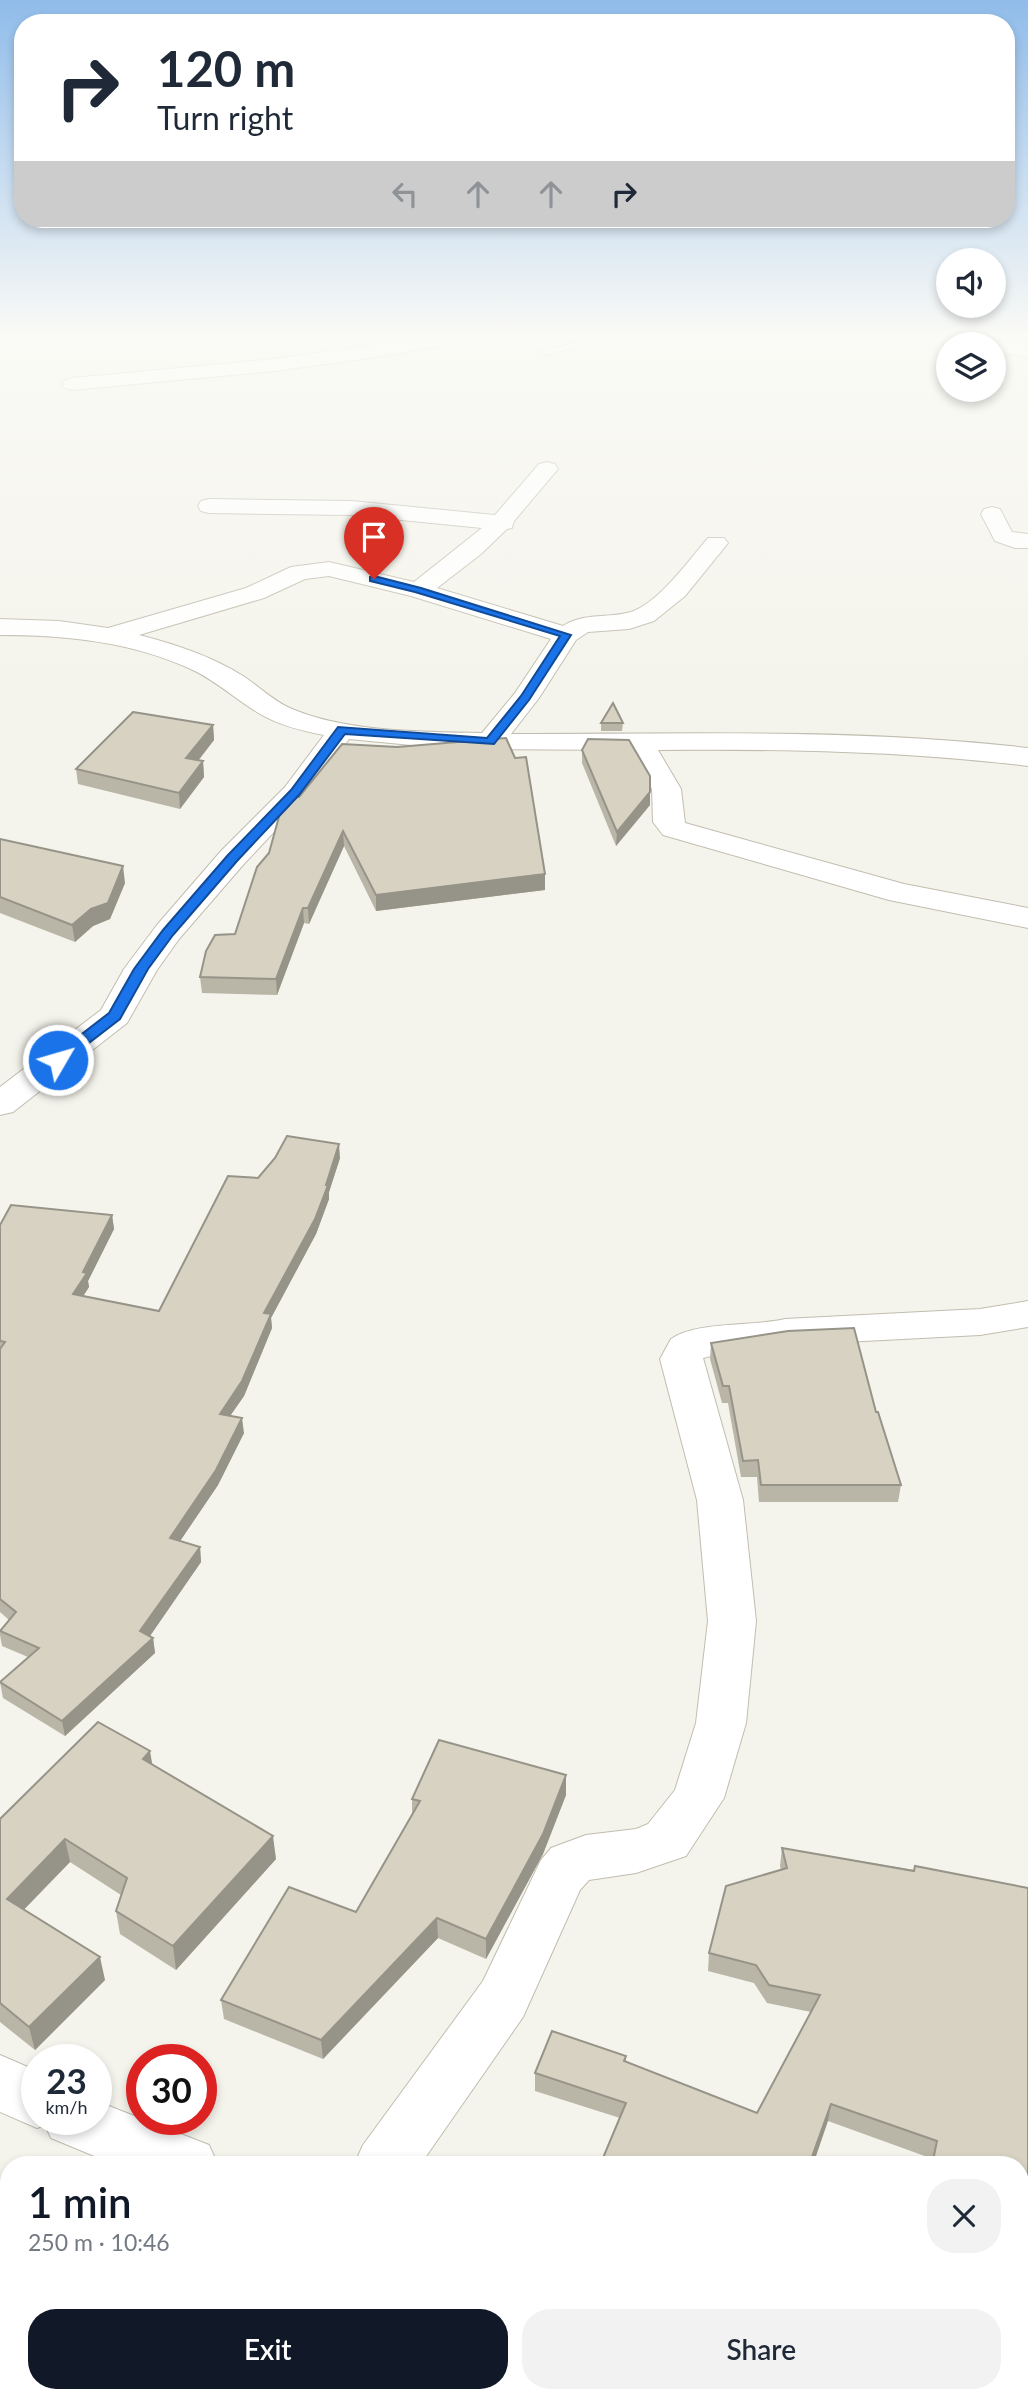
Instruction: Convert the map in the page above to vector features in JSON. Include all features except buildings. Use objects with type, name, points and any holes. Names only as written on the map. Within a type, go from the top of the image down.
[{"type":"street","points":[[418,590],[455,565],[503,523],[547,469]]},
{"type":"street","points":[[209,506],[351,508],[503,523]]},
{"type":"street","points":[[992,514],[1003,536],[1015,541],[1028,541]]},
{"type":"street","points":[[490,741],[525,698],[566,635],[582,625],[629,621],[645,616],[676,592],[716,543]]},
{"type":"street","points":[[110,635],[255,593],[300,572],[314,569],[329,569],[418,590],[566,635]]},
{"type":"street","points":[[0,627],[28,626],[110,635],[166,650],[230,679],[281,714],[342,730],[490,741],[898,744],[1028,757]]},
{"type":"street","points":[[0,1104],[115,1016],[141,969],[168,932],[232,858],[295,793],[342,730]]},
{"type":"street","points":[[639,743],[671,795],[668,822],[674,829],[900,893],[1028,918]]},
{"type":"street","points":[[390,2156],[503,1999],[561,1876],[570,1864],[586,1857],[636,1851],[667,1840],[698,1798],[721,1723],[732,1621],[720,1500],[681,1359],[684,1350],[694,1343],[706,1343],[712,1338],[754,1339],[785,1332],[980,1322],[1028,1314]]},
{"type":"street","points":[[0,2082],[21,2093]]},
{"type":"street","points":[[112,2135],[165,2156]]},
{"type":"route","points":[[58,1060],[115,1016],[141,969],[168,932],[232,858],[295,793],[342,730],[379,735],[490,741],[525,698],[566,635],[374,579]]}]
